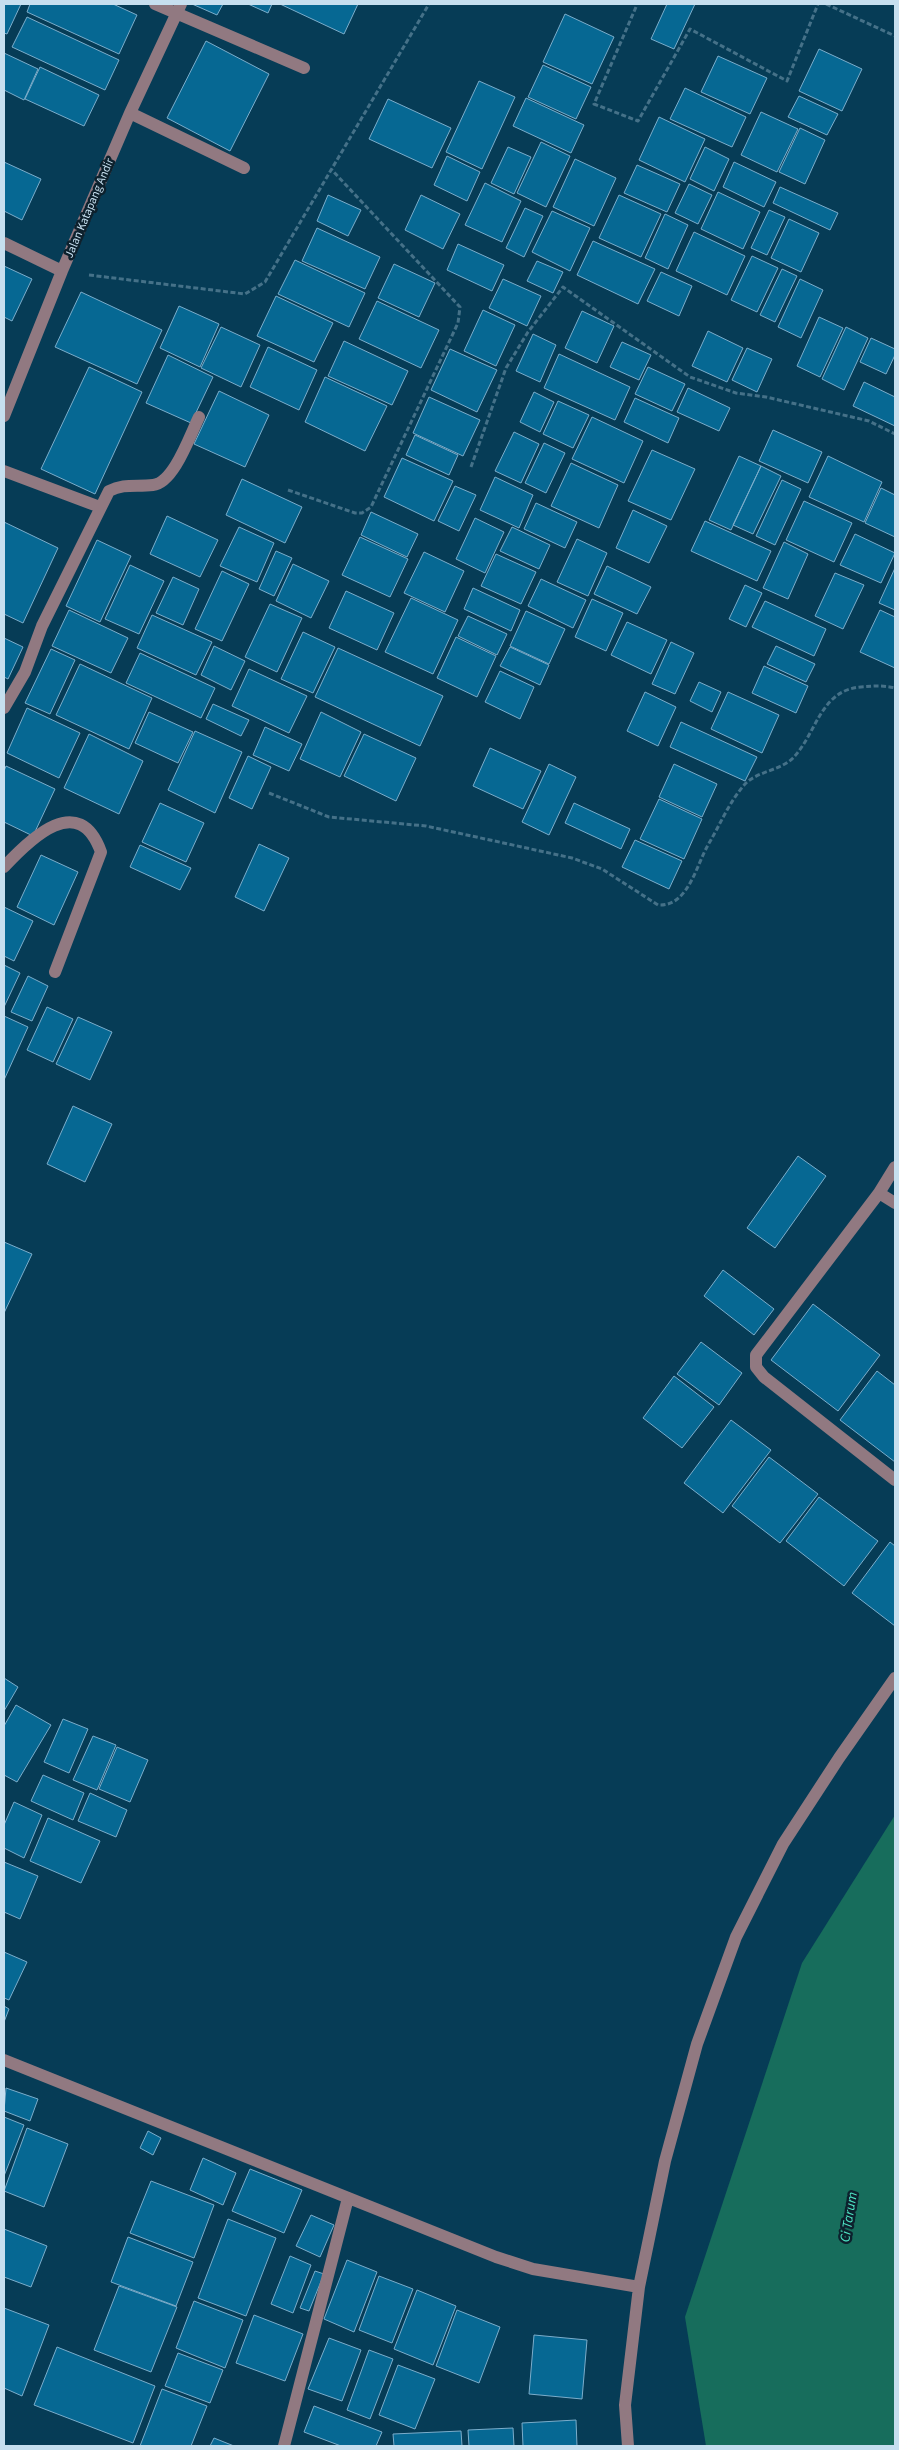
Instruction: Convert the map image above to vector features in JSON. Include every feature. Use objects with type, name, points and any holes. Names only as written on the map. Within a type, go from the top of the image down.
[{"type":"street","points":[[155,4],[180,8],[304,68]]},
{"type":"street","name":"Jalan Katapang Andir","points":[[4,416],[62,271],[130,113],[180,8]]},
{"type":"street","points":[[130,113],[244,168]]},
{"type":"street","points":[[4,243],[62,271]]},
{"type":"street","points":[[4,708],[25,672],[42,626],[108,491],[120,485],[154,485],[163,483],[171,475],[199,417]]},
{"type":"street","points":[[4,471],[100,507]]},
{"type":"street","points":[[4,867],[25,844],[61,822],[72,821],[87,829],[96,840],[101,852],[55,972]]},
{"type":"street","points":[[895,1167],[879,1193],[756,1355],[756,1367],[764,1377],[895,1480]]},
{"type":"street","points":[[879,1193],[895,1204]]},
{"type":"street","points":[[628,2446],[625,2404],[639,2287],[665,2161],[695,2053],[736,1937],[783,1844],[838,1758],[895,1678]]},
{"type":"street","points":[[4,2060],[496,2257],[533,2269],[639,2287]]},
{"type":"street","points":[[284,2446],[348,2198]]},
{"type":"path","points":[[62,271],[245,294],[265,282],[430,4]]},
{"type":"path","points":[[636,8],[594,104],[638,121],[690,29],[787,81],[818,4]]},
{"type":"path","points":[[826,4],[895,36]]},
{"type":"path","points":[[288,490],[355,514],[362,513],[371,507],[458,323],[460,307],[332,169]]},
{"type":"path","points":[[471,467],[506,368],[528,332],[563,287],[690,377],[736,393],[766,397],[868,421],[895,434]]},
{"type":"path","points":[[269,793],[329,817],[426,826],[572,858],[602,869],[658,906],[668,906],[674,904],[692,879],[704,852],[747,783],[793,758],[836,694],[854,687],[882,685],[895,688]]},
{"type":"water","name":"Ci Tarum","points":[[895,1815],[895,2446],[706,2446],[685,2317],[802,1963]]},
{"type":"building","points":[[4,4],[21,4],[7,34],[4,33]]},
{"type":"building","points":[[30,4],[113,4],[137,15],[119,54],[27,12]]},
{"type":"building","points":[[192,4],[223,4],[217,15]]},
{"type":"building","points":[[248,4],[272,4],[268,13]]},
{"type":"building","points":[[280,4],[358,4],[344,34]]},
{"type":"building","points":[[667,4],[695,4],[674,49],[651,39]]},
{"type":"building","points":[[565,14],[614,37],[592,84],[543,62]]},
{"type":"building","points":[[27,17],[119,60],[105,90],[12,47]]},
{"type":"building","points":[[206,41],[269,74],[230,151],[167,118]]},
{"type":"building","points":[[819,49],[862,69],[842,111],[799,91]]},
{"type":"building","points":[[4,53],[38,69],[24,100],[4,90]]},
{"type":"building","points":[[718,56],[767,78],[750,114],[701,92]]},
{"type":"building","points":[[543,65],[591,87],[576,119],[528,97]]},
{"type":"building","points":[[40,67],[99,95],[84,126],[25,99]]},
{"type":"building","points":[[479,81],[515,97],[482,169],[446,152]]},
{"type":"building","points":[[685,88],[746,117],[732,147],[670,119]]},
{"type":"building","points":[[799,96],[838,114],[827,135],[788,117]]},
{"type":"building","points":[[526,98],[584,125],[571,153],[513,126]]},
{"type":"building","points":[[388,99],[451,128],[432,168],[369,139]]},
{"type":"building","points":[[761,112],[798,129],[777,172],[741,155]]},
{"type":"building","points":[[659,117],[705,139],[685,182],[639,160]]},
{"type":"building","points":[[800,128],[825,140],[805,184],[779,172]]},
{"type":"building","points":[[541,142],[570,156],[546,207],[517,193]]},
{"type":"building","points":[[508,147],[531,157],[514,194],[491,183]]},
{"type":"building","points":[[705,147],[729,159],[714,191],[690,179]]},
{"type":"building","points":[[447,156],[480,172],[467,201],[434,185]]},
{"type":"building","points":[[575,159],[616,178],[594,226],[553,207]]},
{"type":"building","points":[[4,162],[41,179],[22,220],[4,211]]},
{"type":"building","points":[[734,162],[776,182],[764,207],[723,187]]},
{"type":"building","points":[[637,165],[680,184],[667,212],[624,193]]},
{"type":"building","points":[[485,183],[521,201],[502,242],[465,225]]},
{"type":"building","points":[[689,184],[712,195],[698,224],[675,213]]},
{"type":"building","points":[[780,187],[838,213],[830,230],[773,203]]},
{"type":"building","points":[[718,192],[760,212],[743,249],[701,229]]},
{"type":"building","points":[[328,195],[361,210],[348,236],[317,221]]},
{"type":"building","points":[[421,195],[460,214],[443,249],[405,230]]},
{"type":"building","points":[[619,195],[661,214],[641,257],[599,238]]},
{"type":"building","points":[[525,208],[543,216],[524,257],[506,248]]},
{"type":"building","points":[[769,210],[785,217],[767,255],[751,248]]},
{"type":"building","points":[[552,211],[590,228],[570,271],[532,252]]},
{"type":"building","points":[[665,214],[688,225],[668,269],[645,258]]},
{"type":"building","points":[[789,219],[819,233],[801,272],[771,258]]},
{"type":"building","points":[[317,228],[380,257],[365,289],[302,261]]},
{"type":"building","points":[[694,232],[745,256],[727,295],[676,271]]},
{"type":"building","points":[[593,241],[655,269],[638,304],[577,275]]},
{"type":"building","points":[[458,244],[504,265],[492,291],[447,270]]},
{"type":"building","points":[[752,256],[778,268],[757,312],[731,300]]},
{"type":"building","points":[[295,260],[365,293],[349,327],[278,294]]},
{"type":"building","points":[[537,261],[563,272],[553,293],[527,281]]},
{"type":"building","points":[[394,264],[435,283],[419,317],[378,298]]},
{"type":"building","points":[[4,266],[32,279],[12,321],[4,317]]},
{"type":"building","points":[[782,269],[797,276],[775,322],[760,315]]},
{"type":"building","points":[[661,272],[692,286],[679,316],[647,301]]},
{"type":"building","points":[[503,279],[541,296],[527,326],[489,308]]},
{"type":"building","points":[[800,279],[823,290],[801,338],[778,327]]},
{"type":"building","points":[[81,292],[162,330],[137,384],[55,347]]},
{"type":"building","points":[[276,296],[333,323],[314,362],[257,336]]},
{"type":"building","points":[[377,301],[439,330],[421,368],[359,339]]},
{"type":"building","points":[[179,306],[219,324],[200,367],[160,348]]},
{"type":"building","points":[[483,310],[515,325],[496,366],[464,351]]},
{"type":"building","points":[[582,311],[614,326],[597,363],[565,348]]},
{"type":"building","points":[[819,317],[843,328],[820,377],[797,366]]},
{"type":"building","points":[[221,327],[260,345],[241,387],[201,368]]},
{"type":"building","points":[[846,327],[868,338],[844,390],[822,379]]},
{"type":"building","points":[[708,331],[743,348],[727,382],[692,366]]},
{"type":"building","points":[[533,334],[556,345],[540,382],[516,371]]},
{"type":"building","points":[[871,338],[895,349],[895,355],[886,374],[860,362]]},
{"type":"building","points":[[344,341],[408,371],[392,405],[328,376]]},
{"type":"building","points":[[622,342],[651,355],[639,380],[610,367]]},
{"type":"building","points":[[268,347],[317,370],[299,410],[250,387]]},
{"type":"building","points":[[747,348],[772,359],[757,392],[732,380]]},
{"type":"building","points":[[450,349],[497,370],[477,412],[431,390]]},
{"type":"building","points":[[559,354],[630,387],[615,420],[544,388]]},
{"type":"building","points":[[168,355],[213,377],[191,423],[146,403]]},
{"type":"building","points":[[89,367],[142,392],[95,494],[41,469]]},
{"type":"building","points":[[648,367],[685,384],[672,411],[635,394]]},
{"type":"building","points":[[325,377],[387,406],[365,451],[305,422]]},
{"type":"building","points":[[864,382],[895,397],[895,426],[853,406]]},
{"type":"building","points":[[688,388],[730,408],[719,431],[677,412]]},
{"type":"building","points":[[219,391],[269,415],[245,467],[194,444]]},
{"type":"building","points":[[534,392],[554,402],[540,432],[520,422]]},
{"type":"building","points":[[429,397],[480,420],[463,456],[413,433]]},
{"type":"building","points":[[635,398],[679,418],[668,443],[624,422]]},
{"type":"building","points":[[558,401],[589,415],[573,448],[543,434]]},
{"type":"building","points":[[592,417],[643,441],[624,483],[572,459]]},
{"type":"building","points":[[773,430],[822,452],[808,483],[759,461]]},
{"type":"building","points":[[514,432],[539,444],[521,483],[495,471]]},
{"type":"building","points":[[415,435],[458,455],[449,475],[406,455]]},
{"type":"building","points":[[544,443],[565,453],[546,493],[525,483]]},
{"type":"building","points":[[652,450],[695,469],[671,520],[628,501]]},
{"type":"building","points":[[739,456],[761,466],[731,530],[709,520]]},
{"type":"building","points":[[828,456],[882,482],[864,522],[809,497]]},
{"type":"building","points":[[402,458],[453,481],[434,521],[384,497]]},
{"type":"building","points":[[571,463],[618,485],[599,528],[551,506]]},
{"type":"building","points":[[761,466],[781,476],[753,534],[733,525]]},
{"type":"building","points":[[495,477],[533,495],[519,528],[480,510]]},
{"type":"building","points":[[242,479],[302,507],[285,543],[226,515]]},
{"type":"building","points":[[782,480],[801,489],[775,545],[756,536]]},
{"type":"building","points":[[455,486],[476,495],[459,531],[438,521]]},
{"type":"building","points":[[881,488],[895,495],[895,537],[865,523]]},
{"type":"building","points":[[804,501],[852,523],[834,562],[786,540]]},
{"type":"building","points":[[536,503],[577,522],[565,548],[524,529]]},
{"type":"building","points":[[633,510],[667,526],[649,563],[616,548]]},
{"type":"building","points":[[371,512],[418,534],[407,557],[361,535]]},
{"type":"building","points":[[167,516],[218,540],[200,577],[150,554]]},
{"type":"building","points":[[475,518],[504,532],[485,573],[456,559]]},
{"type":"building","points":[[705,521],[771,551],[757,581],[691,551]]},
{"type":"building","points":[[4,522],[58,548],[23,623],[4,614]]},
{"type":"building","points":[[239,527],[274,543],[257,582],[220,566]]},
{"type":"building","points":[[512,527],[550,545],[539,569],[500,551]]},
{"type":"building","points":[[855,534],[895,553],[881,583],[840,565]]},
{"type":"building","points":[[360,537],[408,559],[390,597],[342,575]]},
{"type":"building","points":[[577,539],[607,553],[588,596],[557,582]]},
{"type":"building","points":[[97,540],[131,556],[100,622],[66,606]]},
{"type":"building","points":[[784,542],[808,554],[788,599],[763,588]]},
{"type":"building","points":[[276,551],[292,558],[274,596],[259,589]]},
{"type":"building","points":[[424,552],[464,571],[445,612],[404,593]]},
{"type":"building","points":[[496,554],[536,572],[521,604],[481,586]]},
{"type":"building","points":[[293,564],[329,581],[311,618],[276,601]]},
{"type":"building","points":[[130,565],[164,581],[139,634],[105,619]]},
{"type":"building","points":[[607,566],[651,587],[637,614],[594,594]]},
{"type":"building","points":[[895,568],[895,610],[879,603]]},
{"type":"building","points":[[222,571],[249,584],[222,641],[195,629]]},
{"type":"building","points":[[835,573],[864,585],[843,629],[815,616]]},
{"type":"building","points":[[173,577],[199,589],[183,625],[156,613]]},
{"type":"building","points":[[541,579],[586,600],[573,628],[528,606]]},
{"type":"building","points":[[745,585],[762,593],[746,627],[729,619]]},
{"type":"building","points":[[473,588],[520,610],[511,631],[464,609]]},
{"type":"building","points":[[346,591],[394,613],[377,650],[329,628]]},
{"type":"building","points":[[411,598],[458,620],[433,674],[385,652]]},
{"type":"building","points":[[592,599],[623,613],[606,651],[575,637]]},
{"type":"building","points":[[765,601],[826,629],[814,656],[752,627]]},
{"type":"building","points":[[270,604],[302,618],[277,672],[245,657]]},
{"type":"building","points":[[69,610],[128,638],[111,673],[52,646]]},
{"type":"building","points":[[880,610],[895,617],[895,668],[860,652]]},
{"type":"building","points":[[526,611],[565,629],[549,664],[510,646]]},
{"type":"building","points":[[152,615],[212,642],[196,675],[137,648]]},
{"type":"building","points":[[468,616],[507,634],[497,655],[458,636]]},
{"type":"building","points":[[627,622],[667,640],[651,674],[611,655]]},
{"type":"building","points":[[303,632],[335,647],[313,693],[281,679]]},
{"type":"building","points":[[456,637],[496,656],[477,697],[437,678]]},
{"type":"building","points":[[4,638],[23,647],[8,679],[4,677]]},
{"type":"building","points":[[671,642],[694,653],[675,694],[652,684]]},
{"type":"building","points":[[214,646],[245,661],[231,690],[201,675]]},
{"type":"building","points":[[776,646],[815,664],[806,682],[767,664]]},
{"type":"building","points":[[510,647],[549,665],[540,685],[500,666]]},
{"type":"building","points":[[338,648],[443,696],[420,746],[315,697]]},
{"type":"building","points":[[51,649],[75,660],[50,714],[25,703]]},
{"type":"building","points":[[140,653],[215,688],[201,718],[126,683]]},
{"type":"building","points":[[80,664],[152,698],[129,749],[56,715]]},
{"type":"building","points":[[764,666],[808,686],[796,713],[752,693]]},
{"type":"building","points":[[249,669],[307,696],[289,733],[232,706]]},
{"type":"building","points":[[500,671],[534,687],[520,719],[485,702]]},
{"type":"building","points":[[699,682],[721,692],[712,712],[690,701]]},
{"type":"building","points":[[645,692],[676,707],[658,746],[627,731]]},
{"type":"building","points":[[728,692],[779,715],[762,753],[711,729]]},
{"type":"building","points":[[213,704],[249,720],[241,736],[206,719]]},
{"type":"building","points":[[27,708],[80,733],[59,778],[7,753]]},
{"type":"building","points":[[149,712],[193,732],[178,763],[135,743]]},
{"type":"building","points":[[321,712],[361,732],[340,777],[300,759]]},
{"type":"building","points":[[681,722],[757,757],[745,781],[670,747]]},
{"type":"building","points":[[265,727],[302,744],[289,771],[253,755]]},
{"type":"building","points":[[195,731],[242,752],[215,813],[168,790]]},
{"type":"building","points":[[89,734],[143,761],[119,814],[64,788]]},
{"type":"building","points":[[364,734],[416,758],[396,801],[344,776]]},
{"type":"building","points":[[490,748],[541,771],[523,809],[473,786]]},
{"type":"building","points":[[248,756],[271,767],[252,809],[229,798]]},
{"type":"building","points":[[549,764],[576,777],[549,835],[522,822]]},
{"type":"building","points":[[674,764],[717,784],[702,817],[659,797]]},
{"type":"building","points":[[6,766],[55,789],[33,836],[4,822],[4,771]]},
{"type":"building","points":[[659,799],[702,819],[684,859],[640,839]]},
{"type":"building","points":[[160,803],[204,823],[186,862],[142,842]]},
{"type":"building","points":[[574,803],[630,829],[621,849],[565,823]]},
{"type":"building","points":[[635,840],[682,861],[669,889],[622,867]]},
{"type":"building","points":[[259,844],[289,858],[264,911],[235,897]]},
{"type":"building","points":[[140,845],[191,868],[180,890],[130,867]]},
{"type":"building","points":[[41,855],[78,872],[54,925],[17,907]]},
{"type":"building","points":[[4,907],[33,921],[14,961],[4,956]]},
{"type":"building","points":[[4,965],[20,973],[4,1007]]},
{"type":"building","points":[[28,976],[48,986],[32,1021],[11,1012]]},
{"type":"building","points":[[47,1007],[73,1019],[53,1062],[27,1050]]},
{"type":"building","points":[[4,1016],[28,1027],[4,1080]]},
{"type":"building","points":[[78,1017],[112,1032],[90,1080],[56,1064]]},
{"type":"building","points":[[73,1106],[112,1124],[85,1182],[47,1164]]},
{"type":"building","points":[[798,1156],[826,1176],[775,1248],[747,1228]]},
{"type":"building","points":[[4,1242],[32,1254],[4,1313]]},
{"type":"building","points":[[723,1270],[774,1309],[754,1335],[704,1296]]},
{"type":"building","points":[[813,1304],[880,1355],[838,1411],[771,1360]]},
{"type":"building","points":[[701,1342],[742,1373],[719,1405],[677,1374]]},
{"type":"building","points":[[877,1371],[895,1385],[895,1462],[840,1420]]},
{"type":"building","points":[[674,1376],[714,1407],[682,1448],[643,1418]]},
{"type":"building","points":[[731,1420],[771,1450],[723,1513],[684,1483]]},
{"type":"building","points":[[769,1457],[818,1494],[780,1543],[732,1506]]},
{"type":"building","points":[[819,1497],[878,1541],[844,1586],[786,1541]]},
{"type":"building","points":[[890,1542],[895,1546],[895,1626],[852,1593]]},
{"type":"building","points":[[4,1678],[18,1687],[4,1711]]},
{"type":"building","points":[[16,1705],[51,1725],[17,1782],[4,1775],[4,1726]]},
{"type":"building","points":[[63,1719],[88,1729],[69,1773],[44,1762]]},
{"type":"building","points":[[93,1736],[116,1745],[97,1790],[73,1780]]},
{"type":"building","points":[[117,1747],[148,1760],[130,1802],[99,1789]]},
{"type":"building","points":[[43,1775],[84,1793],[73,1820],[31,1801]]},
{"type":"building","points":[[90,1793],[127,1810],[116,1837],[78,1821]]},
{"type":"building","points":[[14,1802],[42,1815],[24,1858],[4,1848],[4,1825]]},
{"type":"building","points":[[48,1818],[100,1841],[81,1883],[30,1861]]},
{"type":"building","points":[[4,1862],[38,1876],[20,1919],[4,1912]]},
{"type":"building","points":[[4,1952],[27,1962],[9,2000],[4,1998]]},
{"type":"building","points":[[4,2006],[9,2009],[4,2022]]},
{"type":"building","points":[[6,2088],[38,2099],[30,2121],[4,2111]]},
{"type":"building","points":[[4,2117],[24,2125],[4,2176]]},
{"type":"building","points":[[27,2128],[68,2144],[44,2207],[4,2191]]},
{"type":"building","points":[[148,2131],[161,2138],[153,2155],[140,2148]]},
{"type":"building","points":[[203,2158],[236,2173],[223,2205],[190,2190]]},
{"type":"building","points":[[250,2169],[302,2190],[284,2233],[232,2211]]},
{"type":"building","points":[[151,2181],[214,2205],[194,2258],[130,2233]]},
{"type":"building","points":[[311,2215],[334,2225],[320,2257],[296,2246]]},
{"type":"building","points":[[228,2219],[276,2238],[246,2316],[198,2298]]},
{"type":"building","points":[[4,2229],[47,2246],[31,2287],[4,2277]]},
{"type":"building","points":[[128,2237],[193,2262],[176,2306],[111,2282]]},
{"type":"building","points":[[290,2256],[311,2265],[293,2313],[271,2304]]},
{"type":"building","points":[[347,2260],[377,2272],[354,2332],[324,2319]]},
{"type":"building","points":[[315,2271],[324,2274],[309,2311],[300,2308]]},
{"type":"building","points":[[379,2276],[413,2289],[392,2343],[359,2330]]},
{"type":"building","points":[[119,2286],[177,2307],[151,2372],[94,2350]]},
{"type":"building","points":[[417,2290],[456,2306],[433,2365],[394,2349]]},
{"type":"building","points":[[194,2301],[243,2320],[225,2368],[176,2348]]},
{"type":"building","points":[[4,2308],[49,2325],[22,2396],[4,2388]]},
{"type":"building","points":[[457,2310],[500,2327],[479,2383],[436,2366]]},
{"type":"building","points":[[254,2315],[303,2334],[285,2381],[236,2363]]},
{"type":"building","points":[[534,2335],[587,2340],[582,2399],[529,2394]]},
{"type":"building","points":[[329,2338],[361,2350],[342,2401],[308,2389]]},
{"type":"building","points":[[57,2347],[155,2386],[133,2443],[34,2405]]},
{"type":"building","points":[[369,2350],[393,2359],[370,2419],[347,2410]]},
{"type":"building","points":[[178,2353],[223,2370],[210,2403],[165,2386]]},
{"type":"building","points":[[398,2365],[435,2379],[415,2429],[379,2415]]},
{"type":"building","points":[[162,2389],[207,2406],[191,2446],[140,2446]]},
{"type":"building","points":[[314,2406],[382,2432],[376,2446],[341,2446],[304,2432]]},
{"type":"building","points":[[576,2420],[577,2446],[523,2446],[522,2423]]},
{"type":"building","points":[[513,2428],[514,2446],[469,2446],[468,2430]]},
{"type":"building","points":[[461,2431],[462,2446],[394,2446],[393,2434]]},
{"type":"building","points":[[214,2438],[234,2446],[210,2446]]}]
